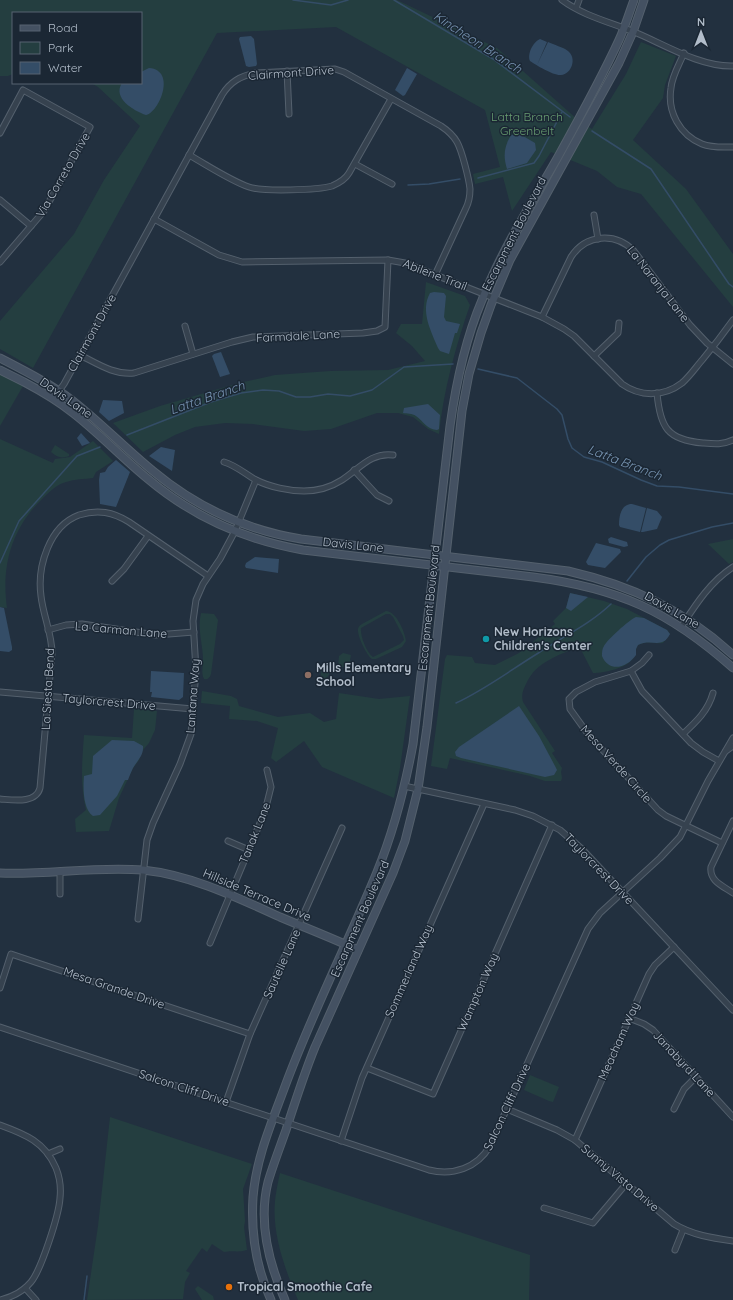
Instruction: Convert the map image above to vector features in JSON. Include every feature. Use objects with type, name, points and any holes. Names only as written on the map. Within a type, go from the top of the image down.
[{"type":"main road","name":"Escarpment Boulevard","points":[[271,1300],[255,1247],[253,1208],[259,1161],[294,1059],[380,864],[396,817],[404,786],[413,744],[450,426],[456,385],[463,355],[484,294],[510,240],[588,102],[615,47],[634,0]]},
{"type":"main road","name":"Escarpment Boulevard","points":[[284,1300],[271,1264],[267,1244],[265,1212],[268,1183],[315,1047],[393,873],[405,841],[418,790],[427,726],[460,427],[470,374],[481,333],[494,298],[515,252],[614,72],[633,32],[644,0]]},
{"type":"main road","name":"Davis Lane","points":[[0,358],[60,391],[87,412],[154,472],[172,486],[202,505],[239,523],[262,531],[301,540],[568,571],[610,582],[667,606],[702,628],[733,655]]},
{"type":"main road","name":"Davis Lane","points":[[0,370],[53,399],[73,413],[148,480],[168,495],[195,512],[235,531],[266,542],[303,550],[560,580],[585,585],[613,593],[649,608],[681,627],[710,648],[733,668]]},
{"type":"main road","points":[[450,426],[460,427]]},
{"type":"main road","name":"Hillside Terrace Drive","points":[[0,873],[143,870],[170,875],[230,894],[358,950]]},
{"type":"street","points":[[562,0],[576,8],[684,53],[710,63],[733,66]]},
{"type":"street","points":[[576,8],[579,0]]},
{"type":"street","points":[[684,53],[673,77],[671,88],[671,108],[676,120],[687,134],[702,144],[719,147],[733,147]]},
{"type":"street","name":"Clairmont Drive","points":[[53,399],[60,391],[222,95],[231,83],[250,74],[335,69],[344,72],[441,126],[452,136],[458,146],[469,186],[468,204],[435,275]]},
{"type":"street","points":[[287,71],[289,114]]},
{"type":"street","name":"Via Correto Drive","points":[[0,133],[23,90],[90,127],[47,206],[0,262]]},
{"type":"street","points":[[189,155],[244,185],[260,190],[326,187],[340,183],[355,164],[391,99]]},
{"type":"street","points":[[355,164],[392,184]]},
{"type":"street","points":[[0,200],[31,226]]},
{"type":"street","points":[[542,318],[574,253],[581,246],[598,238],[594,216]]},
{"type":"street","name":"Abilene Trail","points":[[154,219],[220,255],[242,262],[388,260],[405,263],[542,318],[570,333],[625,387],[638,392],[657,393],[671,389],[682,382],[713,348],[733,320]]},
{"type":"street","name":"La Naranja Lane","points":[[598,238],[612,238],[629,247],[690,325],[713,348],[733,364]]},
{"type":"street","name":"Farmdale Lane","points":[[80,355],[114,372],[127,374],[232,342],[263,336],[363,333],[382,329],[385,327],[388,260]]},
{"type":"street","points":[[594,356],[618,333],[620,323]]},
{"type":"street","points":[[185,326],[193,354]]},
{"type":"street","points":[[657,393],[658,411],[662,421],[669,431],[676,436],[690,442],[721,444],[733,440]]},
{"type":"street","points":[[224,462],[236,466],[256,480],[282,488],[312,491],[330,487],[363,463],[376,456],[382,454],[393,455]]},
{"type":"street","points":[[354,470],[373,492],[389,501]]},
{"type":"street","name":"Lantana Way","points":[[138,919],[145,849],[150,831],[189,740],[196,670],[194,614],[196,600],[199,591],[220,559],[239,523],[256,480]]},
{"type":"street","name":"La Siesta Bend","points":[[0,799],[33,798],[40,791],[52,649],[40,595],[40,582],[42,567],[52,540],[67,523],[83,514],[97,512],[105,512],[124,519],[208,576]]},
{"type":"street","points":[[112,581],[124,569],[148,536]]},
{"type":"street","points":[[681,627],[708,588],[721,575],[733,567]]},
{"type":"street","name":"La Carman Lane","points":[[48,630],[66,625],[82,624],[156,635],[194,632]]},
{"type":"street","points":[[649,655],[642,663],[631,671],[642,691],[694,746],[719,761]]},
{"type":"street","name":"Mesa Verde Circle","points":[[631,671],[595,682],[576,692],[569,698],[569,707],[579,723],[597,746],[654,806],[666,816],[722,843]]},
{"type":"street","name":"Taylorcrest Drive","points":[[0,692],[193,709]]},
{"type":"street","points":[[683,734],[703,714],[713,693]]},
{"type":"street","name":"Salcon Cliff Drive","points":[[0,1027],[429,1170],[454,1172],[471,1165],[487,1152],[584,936],[596,919],[622,892],[675,843],[686,826],[719,761],[733,738]]},
{"type":"street","name":"Salcon Cliff Drive","points":[[725,752],[733,746]]},
{"type":"street","name":"Tanak Lane","points":[[210,943],[264,816],[270,798],[271,787],[267,770]]},
{"type":"street","name":"Taylorcrest Drive","points":[[404,786],[526,813],[552,825],[572,839],[733,1010]]},
{"type":"street","name":"Sommerland Way","points":[[341,1141],[356,1094],[367,1068],[484,804]]},
{"type":"street","points":[[733,821],[711,867],[711,873],[716,882],[733,894]]},
{"type":"street","name":"Wampton Way","points":[[367,1068],[433,1094],[552,825]]},
{"type":"street","name":"Sautelle Lane","points":[[226,1102],[250,1034],[300,925],[342,828]]},
{"type":"street","points":[[228,841],[249,850]]},
{"type":"street","points":[[60,871],[60,894]]},
{"type":"street","name":"Meacham Way","points":[[575,1140],[649,974],[655,965],[674,947]]},
{"type":"street","name":"Mesa Grande Drive","points":[[0,988],[11,954],[250,1034]]},
{"type":"street","name":"Janabyrd Lane","points":[[629,1018],[644,1024],[653,1030],[733,1117]]},
{"type":"street","points":[[674,1109],[684,1089],[696,1077]]},
{"type":"street","name":"Sunny Vista Drive","points":[[507,1109],[557,1130],[575,1140],[683,1230],[702,1236],[733,1241]]},
{"type":"street","points":[[0,1125],[30,1137],[42,1147],[48,1154],[58,1174],[60,1189],[59,1204],[38,1272],[26,1288],[14,1296],[0,1300]]},
{"type":"street","points":[[48,1154],[60,1149]]},
{"type":"street","points":[[544,1208],[593,1223],[626,1184]]},
{"type":"street","points":[[675,1250],[683,1230]]},
{"type":"street","points":[[26,1288],[36,1300]]},
{"type":"green space","name":"Latta Branch Greenbelt","points":[[0,0],[397,0],[497,48],[578,120],[592,129],[626,74],[641,42],[676,56],[665,85],[663,98],[633,140],[686,189],[733,254],[733,307],[641,194],[617,187],[597,171],[551,152],[512,211],[503,177],[475,184],[473,174],[500,167],[485,110],[336,27],[217,33],[33,368],[0,349],[0,321],[74,234],[104,180],[140,126],[98,87],[93,84],[142,84],[142,12],[12,12],[12,74],[0,76]]},
{"type":"green space","points":[[426,282],[465,296],[470,305],[451,369],[439,434],[428,429],[413,417],[398,413],[377,413],[331,429],[304,431],[253,424],[225,423],[195,427],[175,435],[143,452],[113,423],[160,406],[239,383],[275,375],[330,371],[388,370],[425,361],[412,346],[396,333],[401,324],[422,324]]},
{"type":"green space","points":[[0,372],[23,386],[0,426]]},
{"type":"green space","points":[[0,439],[53,463],[55,459],[70,457],[93,441],[113,461],[96,472],[93,478],[73,480],[63,483],[51,490],[24,521],[11,548],[8,562],[6,577],[7,608],[0,607]]},
{"type":"green space","points":[[55,445],[69,454],[69,456],[61,457],[53,454],[51,452]]},
{"type":"green space","points":[[733,539],[733,562],[729,564],[708,544]]},
{"type":"green space","points":[[570,593],[604,601],[627,609],[667,630],[670,634],[663,643],[648,642],[638,645],[635,656],[631,661],[616,669],[593,673],[579,646],[549,660],[530,676],[523,690],[523,702],[555,751],[552,753],[562,768],[561,781],[545,781],[530,776],[450,758],[447,769],[431,766],[445,659],[447,655],[472,657],[475,663],[495,665],[519,653],[555,624],[553,621],[566,608]]},
{"type":"green space","points":[[386,611],[390,612],[399,623],[406,641],[402,647],[376,659],[372,659],[365,650],[359,636],[358,629],[362,624]],"holes":[[[386,614],[390,614],[393,617],[404,640],[400,644],[373,657],[368,652],[364,644],[361,628]]]},
{"type":"green space","points":[[201,613],[214,614],[218,620],[211,674],[209,678],[206,679],[204,679],[202,672],[203,654],[200,637]]},
{"type":"green space","points":[[343,653],[351,655],[350,660],[352,665],[348,668],[338,666],[339,656]]},
{"type":"green space","points":[[322,667],[329,668],[329,672],[328,676],[323,681],[320,681]]},
{"type":"green space","points":[[202,691],[231,696],[237,699],[239,706],[278,717],[310,713],[324,722],[336,719],[339,693],[379,699],[410,696],[400,768],[394,798],[322,767],[304,741],[276,762],[271,758],[278,728],[257,721],[229,719],[230,706],[201,703]]},
{"type":"green space","points":[[134,709],[157,711],[155,730],[149,743],[143,750],[139,760],[133,768],[119,798],[109,831],[76,832],[75,819],[86,810],[82,782],[84,735],[132,738]]},
{"type":"green space","points":[[530,1075],[559,1087],[553,1102],[524,1090]]},
{"type":"green space","points":[[110,1117],[252,1164],[243,1189],[244,1227],[247,1250],[224,1252],[212,1244],[207,1252],[202,1248],[186,1271],[190,1273],[185,1282],[183,1299],[87,1300],[98,1226]]},
{"type":"green space","points":[[280,1173],[530,1255],[529,1300],[298,1300],[280,1252],[276,1226],[275,1201]]},
{"type":"green space","points":[[198,1286],[213,1296],[214,1300],[202,1300],[195,1289]]},
{"type":"water","points":[[251,36],[254,39],[257,64],[256,66],[249,67],[246,66],[239,39],[240,37]]},
{"type":"water","points":[[540,39],[547,42],[537,65],[548,42],[564,48],[571,54],[573,61],[568,72],[561,75],[554,74],[545,70],[530,61],[529,55],[531,48]]},
{"type":"water","points":[[149,68],[157,71],[162,76],[164,83],[160,100],[156,107],[146,115],[130,107],[122,99],[120,94],[122,84],[142,84],[142,72]]},
{"type":"water","points":[[407,68],[417,74],[403,96],[395,90]]},
{"type":"water","points":[[518,133],[535,143],[536,150],[527,163],[507,169],[505,156],[507,144],[511,135]]},
{"type":"water","points":[[430,293],[444,293],[446,296],[444,317],[446,321],[460,324],[457,333],[455,333],[449,354],[440,351],[438,348],[432,335],[426,314],[427,300]]},
{"type":"water","points":[[221,352],[230,374],[220,377],[212,356]]},
{"type":"water","points":[[103,400],[122,401],[124,413],[109,421],[99,412]]},
{"type":"water","points":[[428,404],[440,415],[439,429],[437,430],[428,427],[414,415],[403,413],[404,408]]},
{"type":"water","points":[[81,433],[90,443],[82,446],[77,438]]},
{"type":"water","points":[[161,447],[175,450],[172,471],[149,456]]},
{"type":"water","points":[[116,460],[130,472],[116,507],[100,504],[99,480],[100,473],[105,472]]},
{"type":"water","points":[[632,504],[646,508],[640,532],[620,527],[619,525],[621,511],[625,506]]},
{"type":"water","points":[[647,508],[657,511],[662,517],[657,529],[641,532]]},
{"type":"water","points":[[611,537],[627,542],[628,546],[624,547],[609,543],[608,539]]},
{"type":"water","points":[[596,543],[620,549],[621,552],[605,568],[588,565],[586,562]]},
{"type":"water","points":[[255,557],[279,559],[278,573],[246,568],[246,563]]},
{"type":"water","points":[[570,593],[588,597],[571,611],[566,608]]},
{"type":"water","points":[[0,607],[4,608],[12,647],[12,650],[9,652],[0,651]]},
{"type":"water","points":[[636,617],[644,618],[667,630],[670,634],[667,639],[660,643],[643,643],[638,645],[636,655],[623,666],[613,667],[609,665],[602,656],[603,647],[618,630]]},
{"type":"water","points":[[151,671],[184,673],[183,697],[179,700],[151,697]]},
{"type":"water","points":[[519,706],[539,736],[555,766],[557,770],[554,775],[545,777],[456,756],[455,752],[459,747]]},
{"type":"water","points":[[112,740],[134,741],[143,746],[143,749],[140,758],[133,768],[128,780],[125,780],[117,796],[100,815],[93,816],[85,803],[84,776],[92,774],[93,756]]},
{"type":"waterway","name":"Kincheon Branch","points":[[293,0],[331,5],[348,0]]},
{"type":"waterway","name":"Kincheon Branch","points":[[394,0],[493,59],[570,117]]},
{"type":"waterway","points":[[478,178],[534,163],[562,112]]},
{"type":"waterway","name":"Kincheon Branch","points":[[592,131],[651,169],[729,284],[733,287]]},
{"type":"waterway","points":[[408,185],[429,184],[460,179]]},
{"type":"waterway","name":"Latta Branch","points":[[127,435],[211,402],[241,393],[263,390],[279,391],[296,397],[310,397],[328,394],[350,396],[372,390],[404,367],[453,364]]},
{"type":"waterway","name":"Latta Branch","points":[[478,369],[517,378],[557,409],[562,415],[568,439],[572,448],[584,457],[602,462],[657,486],[679,487],[733,494]]},
{"type":"waterway","name":"Latta Branch","points":[[0,563],[19,521],[77,456],[100,447]]},
{"type":"waterway","points":[[627,581],[646,557],[660,545],[669,540],[712,527],[733,523]]},
{"type":"waterway","points":[[456,703],[488,685],[586,624],[611,604]]},
{"type":"waterway","points":[[84,1300],[87,1276]]},
{"type":"place","name":"New Horizons Children's Center","points":[[486,639]]},
{"type":"place","name":"Mills Elementary School","points":[[308,675]]},
{"type":"place","name":"Tropical Smoothie Cafe","points":[[229,1287]]}]
